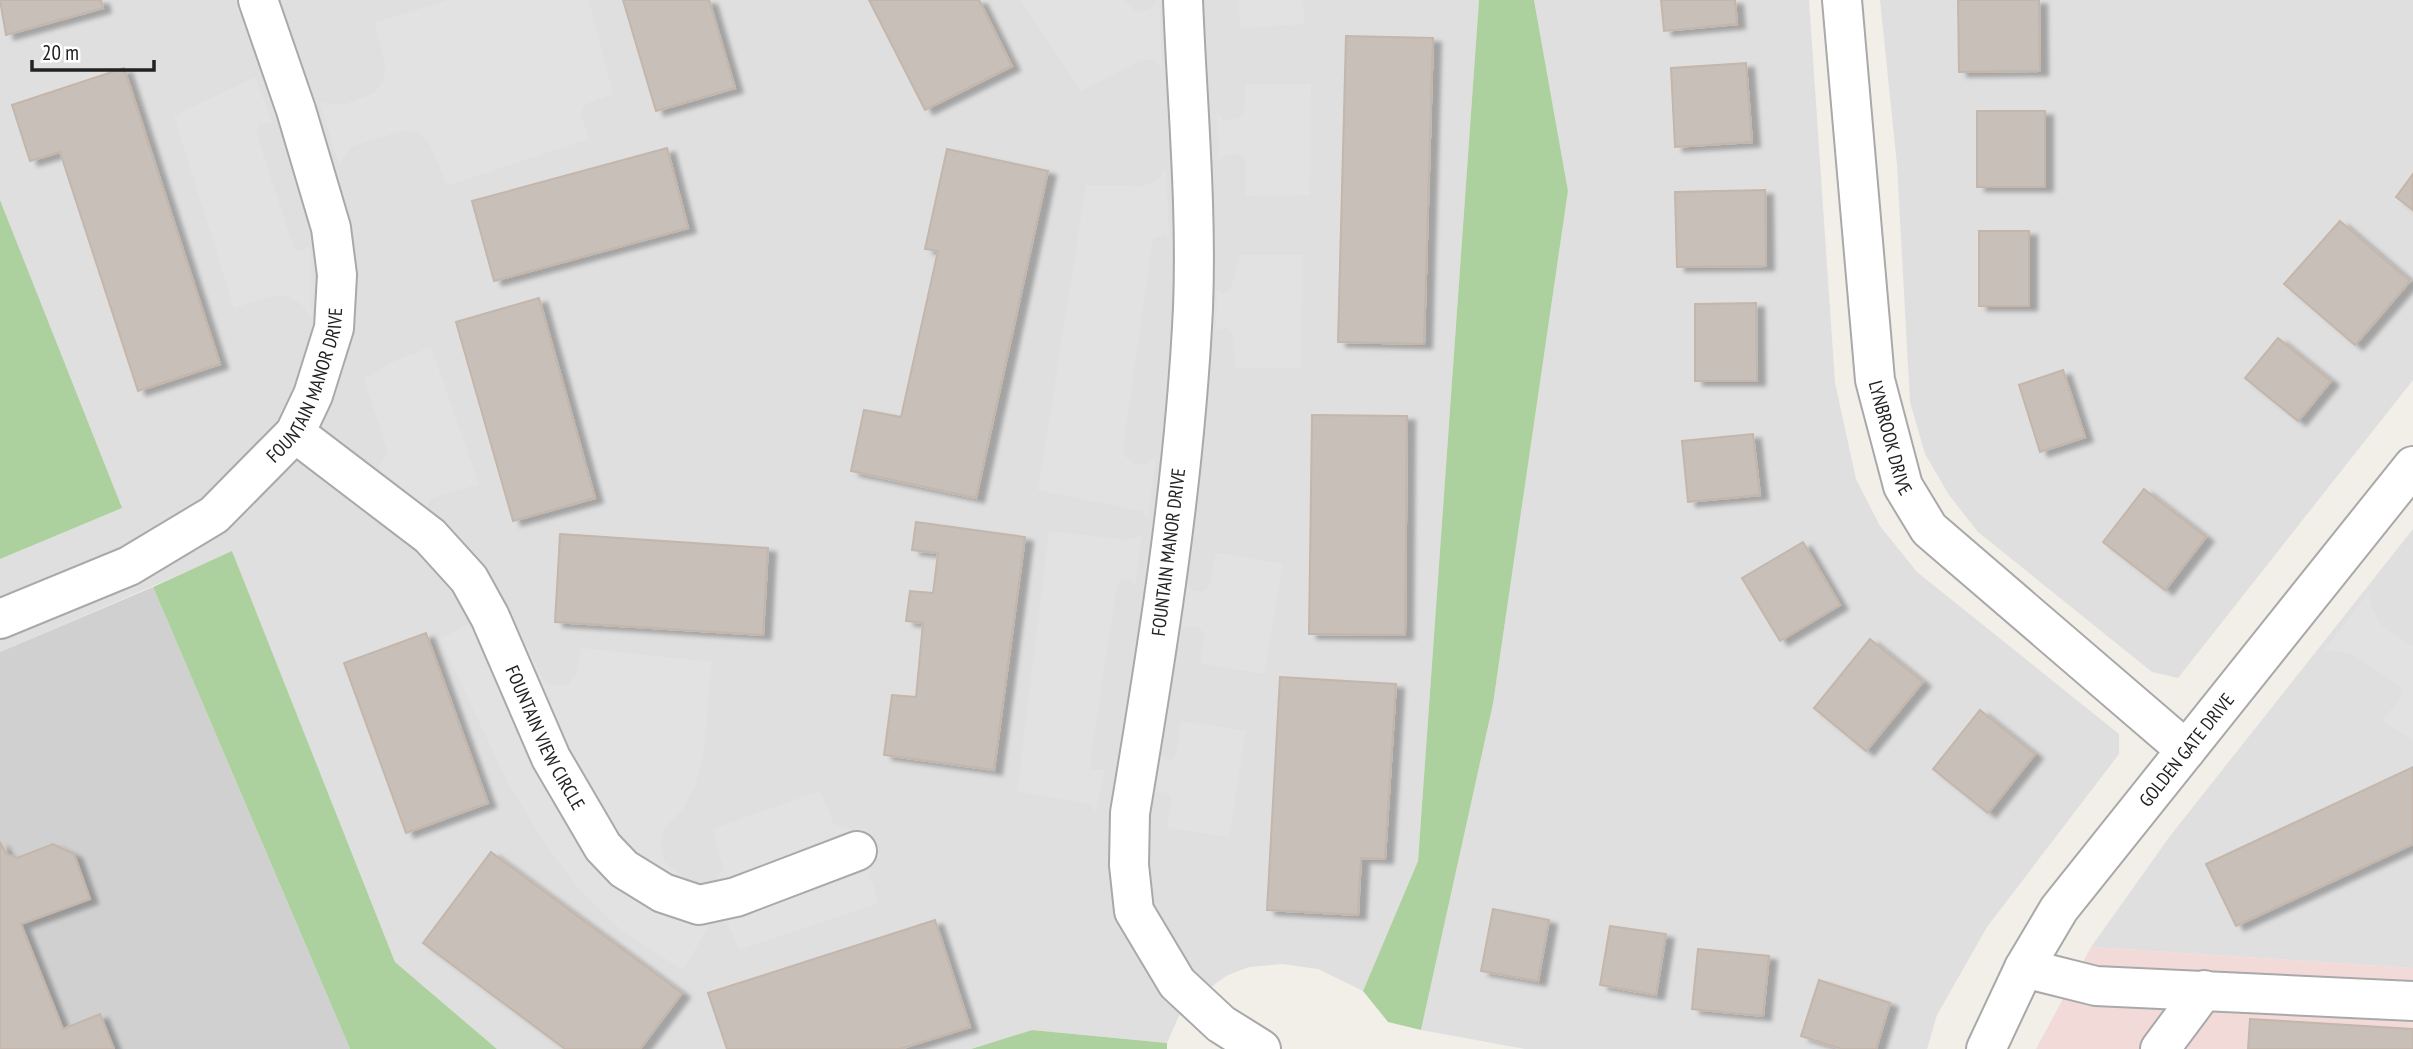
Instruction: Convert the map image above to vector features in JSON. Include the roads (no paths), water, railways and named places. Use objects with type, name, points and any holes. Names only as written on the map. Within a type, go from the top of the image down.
[{"type":"street","name":"FOUNTAIN MANOR DRIVE","points":[[0,619],[129,566],[215,515],[295,433],[313,395],[334,328],[337,275],[331,228],[305,135],[258,0]]},
{"type":"street","name":"FOUNTAIN MANOR DRIVE","points":[[1183,0],[1194,259],[1192,309],[1174,521],[1130,813],[1129,865],[1134,911],[1177,982],[1220,1024],[1261,1049]]},
{"type":"street","name":"LYNBROOK DRIVE","points":[[1842,0],[1875,380],[1903,486],[1929,529],[2186,750]]},
{"type":"street","name":"FOUNTAIN VIEW CIRCLE","points":[[295,433],[430,536],[469,579],[490,617],[551,758],[604,847],[624,869],[663,893],[699,905],[736,897],[857,850]]},
{"type":"street","name":"GOLDEN GATE DRIVE","points":[[1986,1049],[2024,968],[2059,909],[2413,466]]},
{"type":"street","points":[[2024,968],[2096,986],[2413,1001]]},
{"type":"street","points":[[2160,1049],[2204,990]]}]
